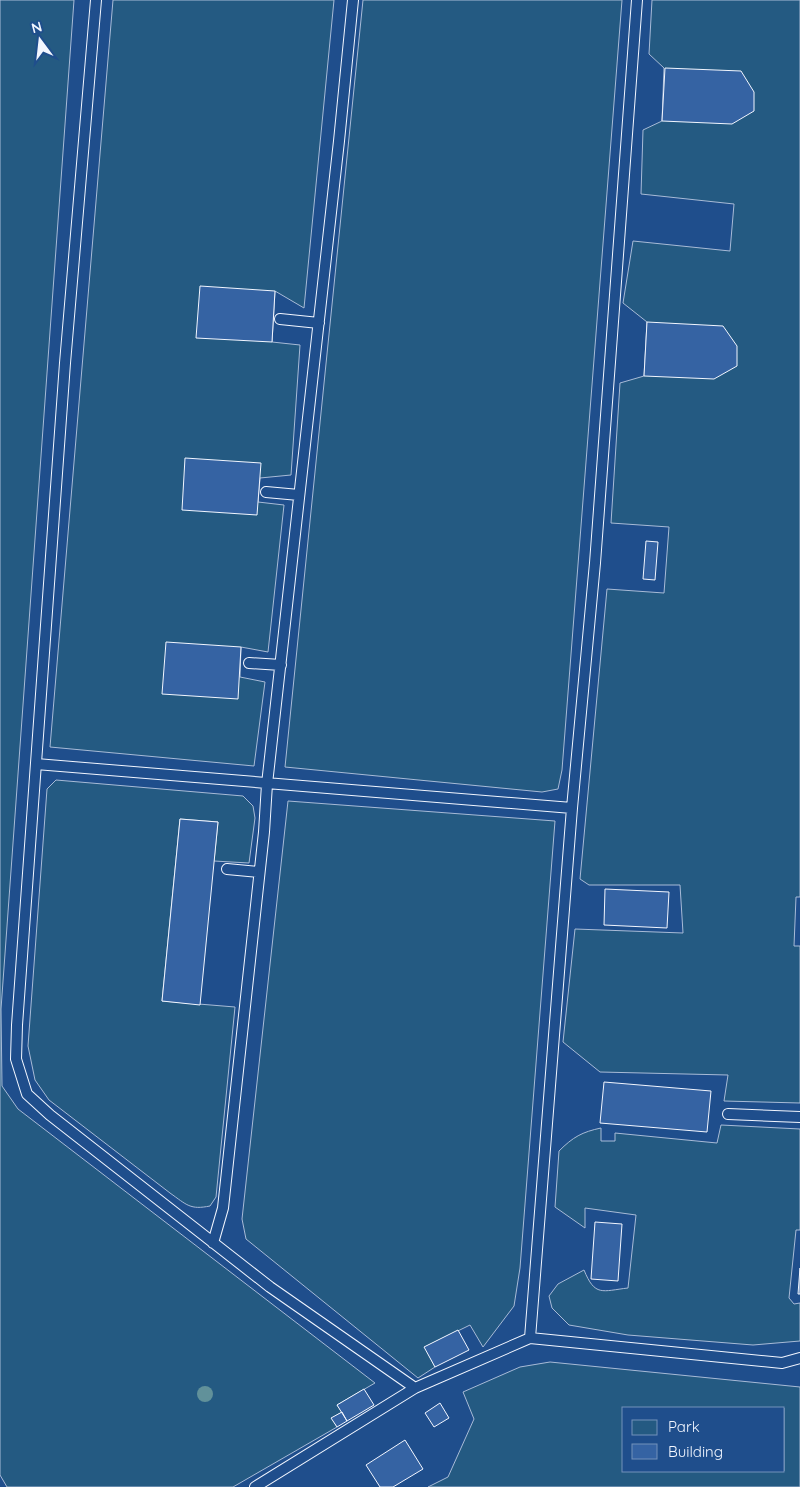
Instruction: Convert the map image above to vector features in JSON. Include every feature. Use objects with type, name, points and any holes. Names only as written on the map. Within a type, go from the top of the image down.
[{"type":"lane","points":[[96,0],[65,363],[16,1059],[27,1094],[50,1115],[213,1244],[415,1388]]},
{"type":"lane","points":[[213,1244],[223,1208],[267,784],[353,0]]},
{"type":"lane","points":[[530,1338],[572,808],[595,563],[637,0]]},
{"type":"lane","points":[[280,319],[319,323]]},
{"type":"lane","points":[[266,492],[300,495]]},
{"type":"lane","points":[[249,663],[280,665]]},
{"type":"lane","points":[[36,764],[572,808]]},
{"type":"lane","points":[[227,869],[259,872]]},
{"type":"lane","points":[[728,1114],[800,1117]]},
{"type":"lane","points":[[254,1487],[415,1388],[530,1338],[782,1363],[800,1358]]},
{"type":"green space","points":[[0,0],[74,0],[1,1009],[2,1086],[18,1109],[375,1383],[337,1405],[342,1412],[332,1418],[337,1427],[233,1487],[7,1487],[0,1475]]},
{"type":"green space","points":[[113,0],[334,0],[304,308],[275,291],[272,342],[300,345],[291,475],[260,478],[258,502],[284,505],[268,652],[241,647],[240,677],[265,682],[254,766],[50,747]]},
{"type":"green space","points":[[363,0],[622,0],[562,770],[558,789],[542,792],[285,767]]},
{"type":"green space","points":[[652,0],[800,0],[800,897],[796,897],[794,946],[800,946],[800,1103],[724,1101],[728,1075],[600,1072],[563,1042],[575,929],[683,933],[680,885],[589,885],[580,879],[607,589],[664,593],[669,527],[611,523],[620,383],[644,376],[647,322],[623,303],[633,241],[730,251],[734,204],[641,194],[643,130],[662,121],[664,68],[649,54]]},
{"type":"green space","points":[[56,780],[243,796],[253,806],[255,818],[249,863],[214,861],[218,822],[180,819],[162,1001],[235,1007],[216,1197],[210,1206],[193,1207],[181,1201],[49,1100],[35,1080],[28,1046],[47,789]]},
{"type":"green space","points":[[288,801],[555,821],[520,1268],[514,1306],[483,1347],[470,1325],[425,1347],[435,1367],[418,1378],[246,1239],[242,1219]]},
{"type":"green space","points":[[721,1125],[800,1129],[800,1230],[796,1230],[789,1298],[794,1304],[800,1303],[800,1341],[753,1345],[628,1335],[569,1325],[552,1308],[549,1296],[558,1284],[584,1270],[592,1285],[600,1290],[628,1288],[636,1215],[585,1208],[585,1228],[555,1207],[559,1151],[578,1136],[601,1128],[601,1141],[615,1141],[615,1133],[717,1143]]},
{"type":"green space","points":[[550,1362],[800,1387],[800,1487],[428,1487],[448,1477],[474,1419],[463,1392],[520,1367]]},
{"type":"building","points":[[665,68],[741,71],[754,92],[754,111],[732,124],[662,121]]},
{"type":"building","points":[[200,286],[275,291],[272,342],[196,338]]},
{"type":"building","points":[[647,322],[723,326],[737,346],[737,366],[714,379],[644,376]]},
{"type":"building","points":[[185,458],[261,463],[257,515],[182,510]]},
{"type":"building","points":[[646,541],[658,542],[655,580],[643,579]]},
{"type":"building","points":[[166,642],[241,647],[238,699],[162,694]]},
{"type":"building","points":[[180,819],[218,822],[200,1005],[162,1001]]},
{"type":"building","points":[[605,889],[669,892],[667,928],[604,925]]},
{"type":"building","points":[[604,1082],[711,1091],[707,1132],[600,1123]]},
{"type":"building","points":[[595,1222],[622,1224],[618,1281],[591,1279]]},
{"type":"building","points":[[800,1268],[800,1294],[798,1294]]},
{"type":"building","points":[[458,1330],[469,1350],[435,1367],[424,1347]]},
{"type":"building","points":[[364,1389],[374,1405],[347,1421],[337,1405]]},
{"type":"building","points":[[440,1403],[449,1418],[434,1427],[425,1413]]},
{"type":"building","points":[[342,1412],[347,1421],[337,1427],[331,1418]]},
{"type":"building","points":[[405,1440],[423,1469],[393,1487],[380,1487],[366,1465]]}]
